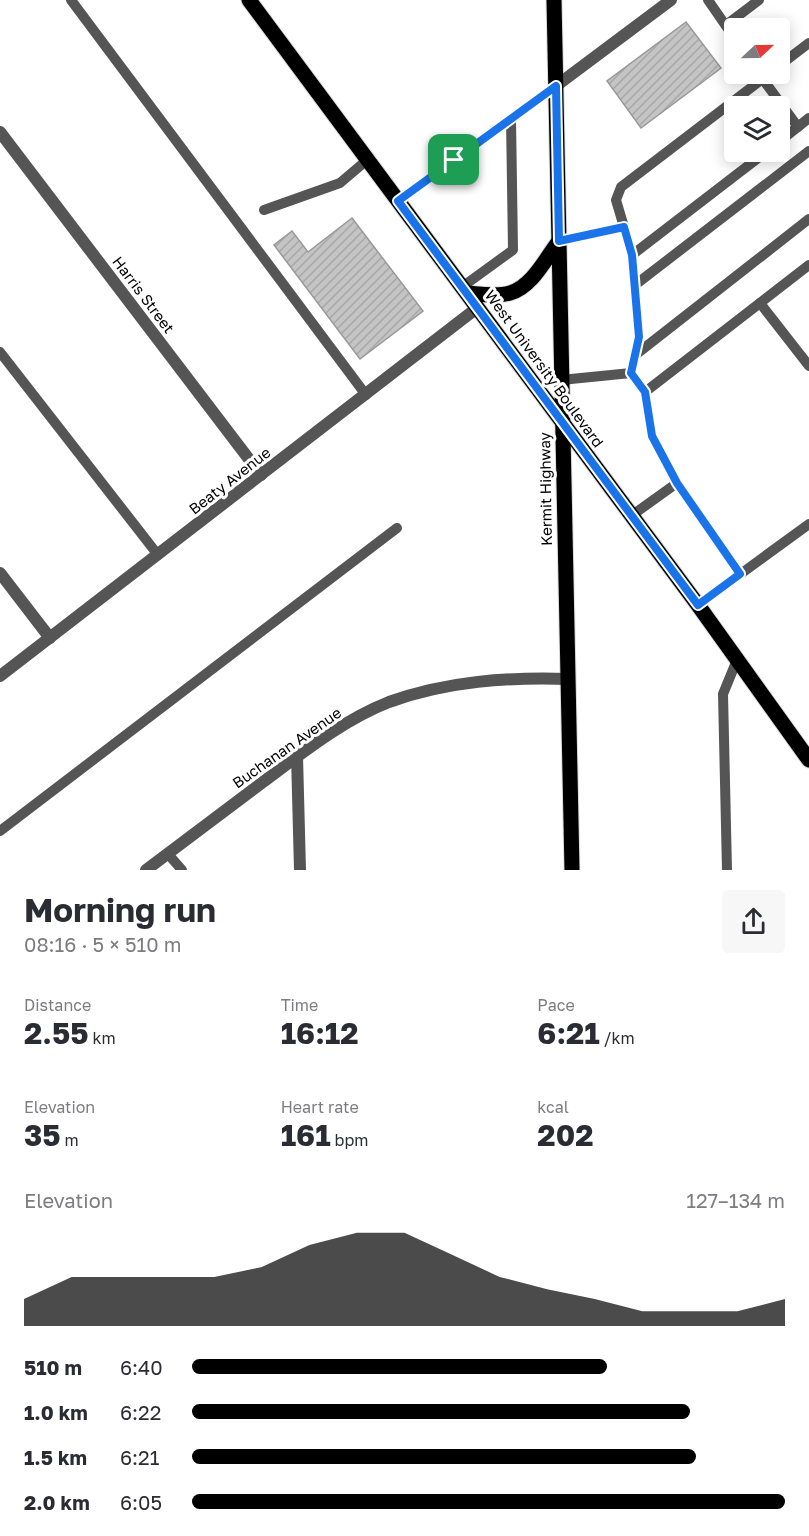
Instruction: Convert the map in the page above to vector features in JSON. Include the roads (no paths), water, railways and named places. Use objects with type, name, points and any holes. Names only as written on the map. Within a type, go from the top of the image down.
[{"type":"main road","name":"West University Boulevard","points":[[249,0],[807,753]]},
{"type":"main road","name":"Kermit Highway","points":[[554,0],[572,870]]},
{"type":"main road","points":[[464,290],[503,294],[520,289],[559,241]]},
{"type":"street","points":[[556,86],[671,0]]},
{"type":"street","name":"Harris Street","points":[[0,132],[261,475]]},
{"type":"street","name":"Beaty Avenue","points":[[0,676],[477,308]]},
{"type":"street","points":[[0,573],[50,638]]},
{"type":"street","name":"Buchanan Avenue","points":[[146,870],[297,756],[350,721],[388,703],[424,691],[458,684],[496,679],[569,679]]},
{"type":"street","points":[[297,756],[300,870]]},
{"type":"lane","points":[[71,0],[366,395]]},
{"type":"lane","points":[[708,0],[724,23]]},
{"type":"lane","points":[[736,18],[759,0]]},
{"type":"lane","points":[[790,57],[809,43]]},
{"type":"lane","points":[[740,574],[677,483],[652,436],[645,392],[631,373],[639,337],[635,285],[632,255],[616,200],[621,187],[752,84]]},
{"type":"lane","points":[[769,84],[798,127]]},
{"type":"lane","points":[[398,201],[556,86]]},
{"type":"lane","points":[[464,290],[513,250],[511,118]]},
{"type":"lane","points":[[790,133],[809,118]]},
{"type":"lane","points":[[635,285],[809,150]]},
{"type":"lane","points":[[264,210],[340,183],[367,160]]},
{"type":"lane","points":[[632,255],[753,162]]},
{"type":"lane","points":[[634,356],[809,219]]},
{"type":"lane","points":[[559,241],[624,227]]},
{"type":"lane","points":[[645,392],[809,265]]},
{"type":"lane","points":[[760,303],[809,366]]},
{"type":"lane","points":[[0,352],[158,555]]},
{"type":"lane","points":[[561,380],[631,373]]},
{"type":"lane","points":[[631,516],[677,483]]},
{"type":"lane","points":[[698,605],[809,524]]},
{"type":"lane","points":[[0,831],[397,528]]},
{"type":"lane","points":[[727,870],[723,694],[737,660]]},
{"type":"lane","points":[[168,854],[182,870]]}]
